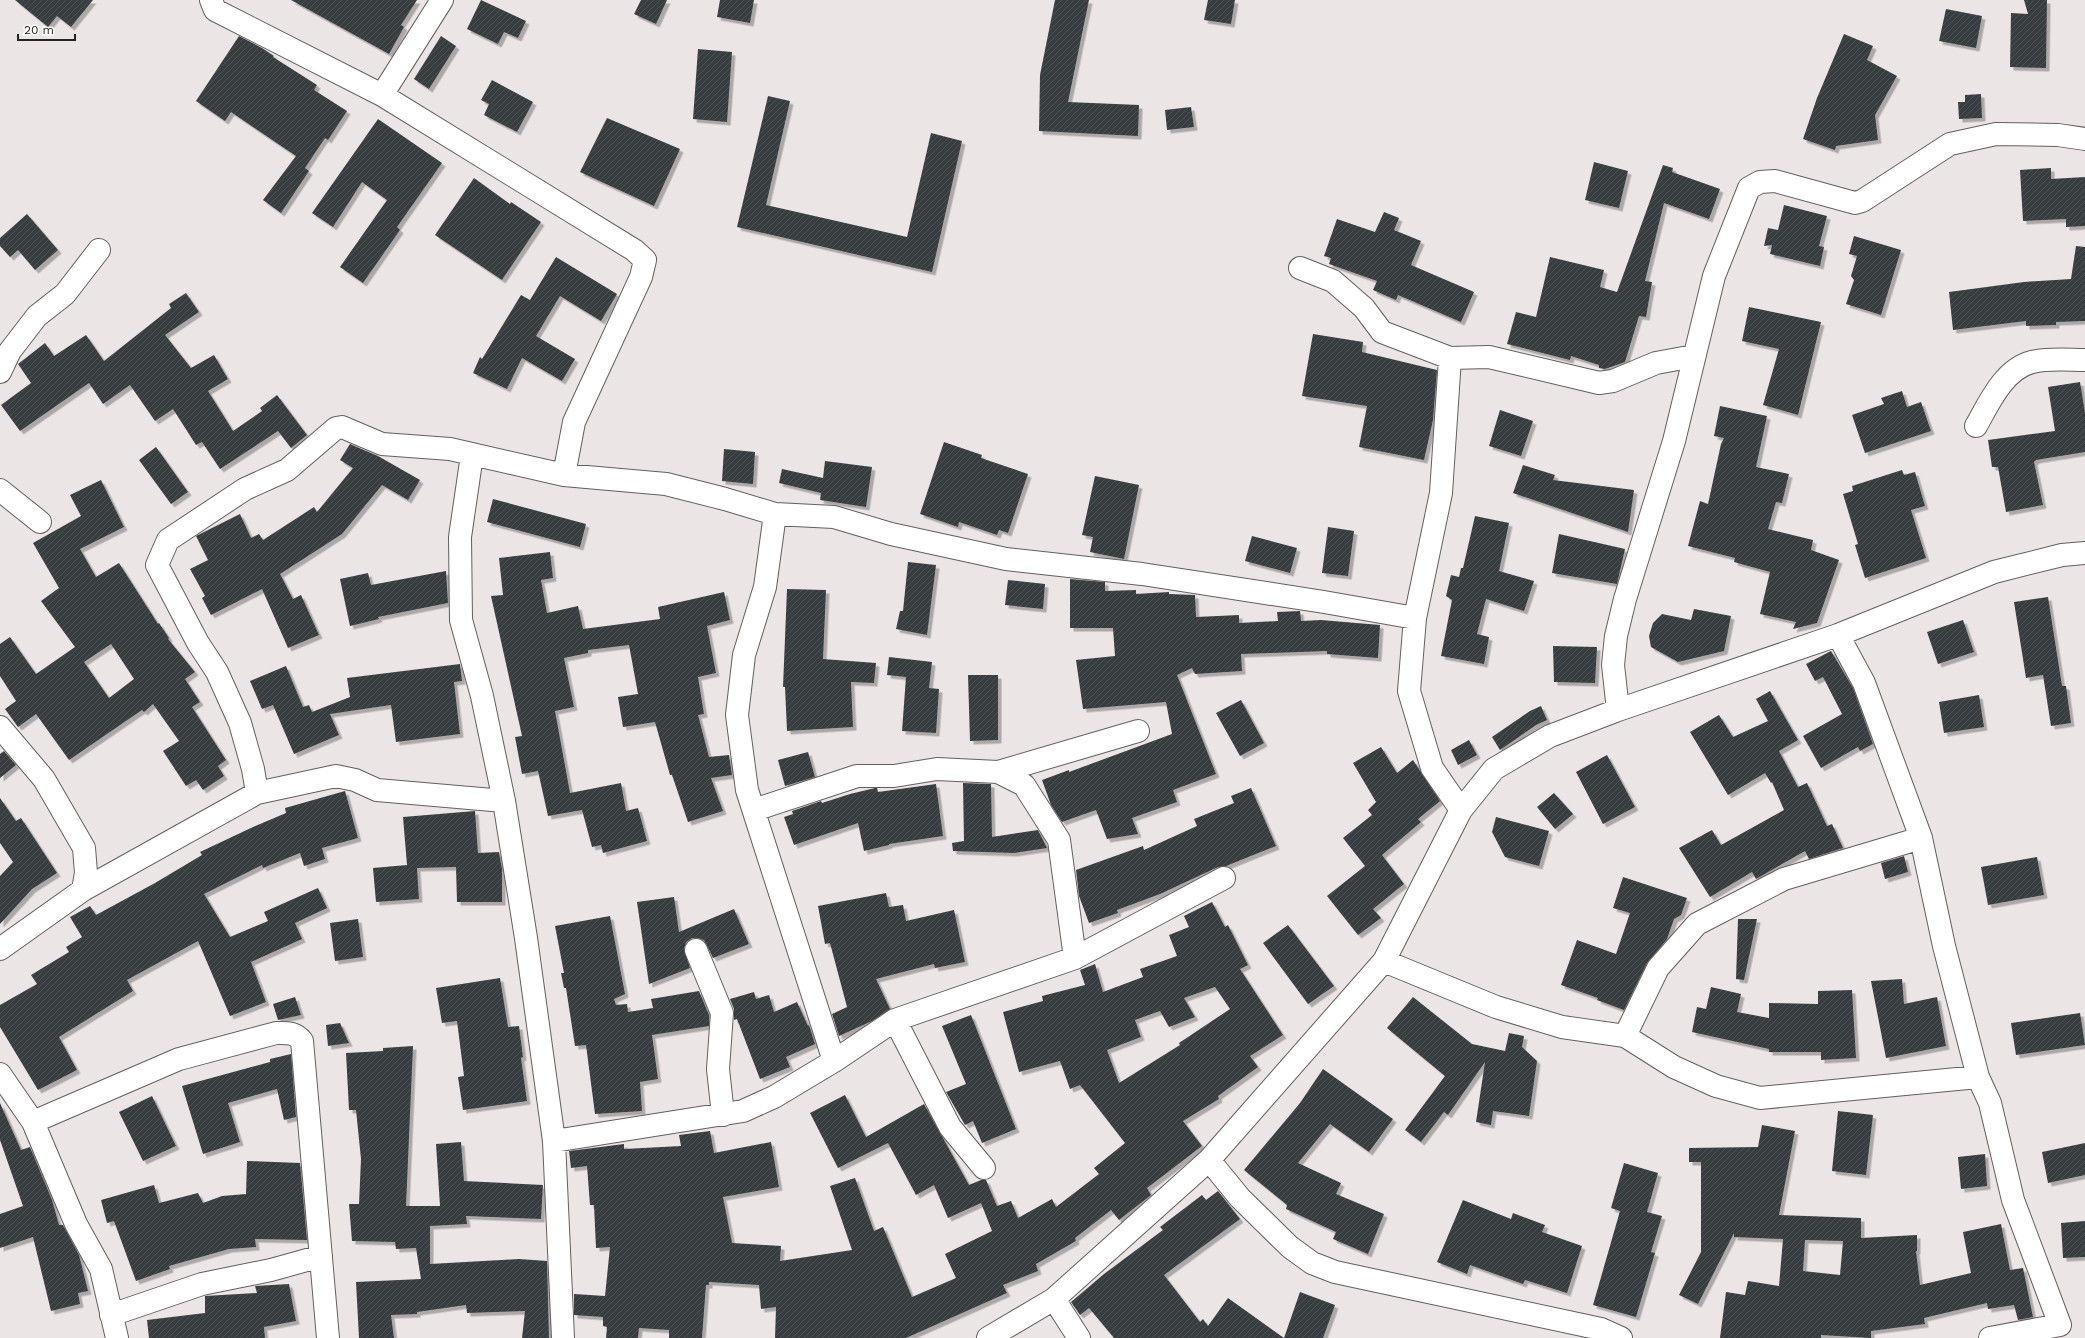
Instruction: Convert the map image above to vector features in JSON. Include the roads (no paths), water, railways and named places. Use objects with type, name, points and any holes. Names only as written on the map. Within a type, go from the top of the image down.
[{"type":"street","points":[[211,0],[215,10],[382,95],[634,250],[645,260],[641,277],[574,422],[564,475]]},
{"type":"street","points":[[382,95],[442,0]]},
{"type":"street","points":[[1618,710],[1613,665],[1616,636],[1625,599],[1674,441],[1714,276],[1749,188],[1760,182],[1775,181],[1855,203],[1862,201],[1950,144],[1996,134],[2058,135],[2085,139]]},
{"type":"street","points":[[0,372],[10,351],[37,316],[65,294],[99,250]]},
{"type":"street","points":[[1300,268],[1333,281],[1364,308],[1382,332],[1450,358],[1489,357],[1598,383],[1613,381],[1656,363],[1694,356]]},
{"type":"street","points":[[1450,358],[1441,493],[1415,618],[1409,691],[1432,768],[1461,810]]},
{"type":"street","points":[[1976,426],[1994,394],[2015,370],[2032,362],[2085,360]]},
{"type":"street","points":[[257,793],[240,723],[218,672],[198,643],[157,565],[168,540],[245,489],[287,470],[336,428],[342,427],[382,444],[450,449],[564,475],[666,484],[775,514],[834,517],[891,534],[1006,559],[1142,574],[1324,602],[1415,618]]},
{"type":"street","points":[[472,455],[460,537],[461,620],[482,696],[504,801],[526,938],[554,1141],[562,1338]]},
{"type":"street","points":[[0,490],[40,522]]},
{"type":"street","points":[[775,514],[765,587],[744,655],[737,715],[747,790],[834,1061]]},
{"type":"street","points":[[988,1338],[1054,1299],[1208,1160],[1384,961],[1461,810],[1494,769],[1550,736],[1618,710],[1838,635],[1994,572],[2062,555],[2085,553]]},
{"type":"street","points":[[1838,635],[1864,684],[1921,838],[1944,946],[1978,1077],[1990,1103],[2013,1200],[2060,1325],[1990,1338]]},
{"type":"street","points":[[0,727],[44,779],[84,848],[86,873],[83,890]]},
{"type":"street","points":[[754,810],[857,776],[894,776],[937,770],[998,772],[1138,731]]},
{"type":"street","points":[[998,772],[1024,785],[1059,840],[1075,958]]},
{"type":"street","points":[[0,949],[83,890],[257,793],[336,776],[355,780],[377,790],[504,801]]},
{"type":"street","points":[[1625,1036],[1658,968],[1697,924],[1784,879],[1921,838]]},
{"type":"street","points":[[554,1141],[743,1111],[774,1097],[834,1061],[895,1020],[1075,958],[1224,878]]},
{"type":"street","points":[[696,950],[722,1013],[718,1069],[723,1115]]},
{"type":"street","points":[[1384,961],[1496,1007],[1562,1027],[1625,1036],[1674,1067],[1716,1086],[1760,1098],[1978,1077]]},
{"type":"street","points":[[895,1020],[950,1127],[984,1168]]},
{"type":"street","points":[[33,1122],[178,1060],[276,1033],[290,1033],[298,1036],[302,1041],[328,1338]]},
{"type":"street","points":[[0,1074],[33,1122],[76,1224],[101,1269],[117,1338]]},
{"type":"street","points":[[1208,1160],[1240,1198],[1290,1247],[1312,1263],[1350,1275],[1601,1329],[1621,1338]]},
{"type":"street","points":[[111,1315],[202,1284],[271,1270],[321,1256]]},
{"type":"street","points":[[1054,1299],[1079,1338]]}]
